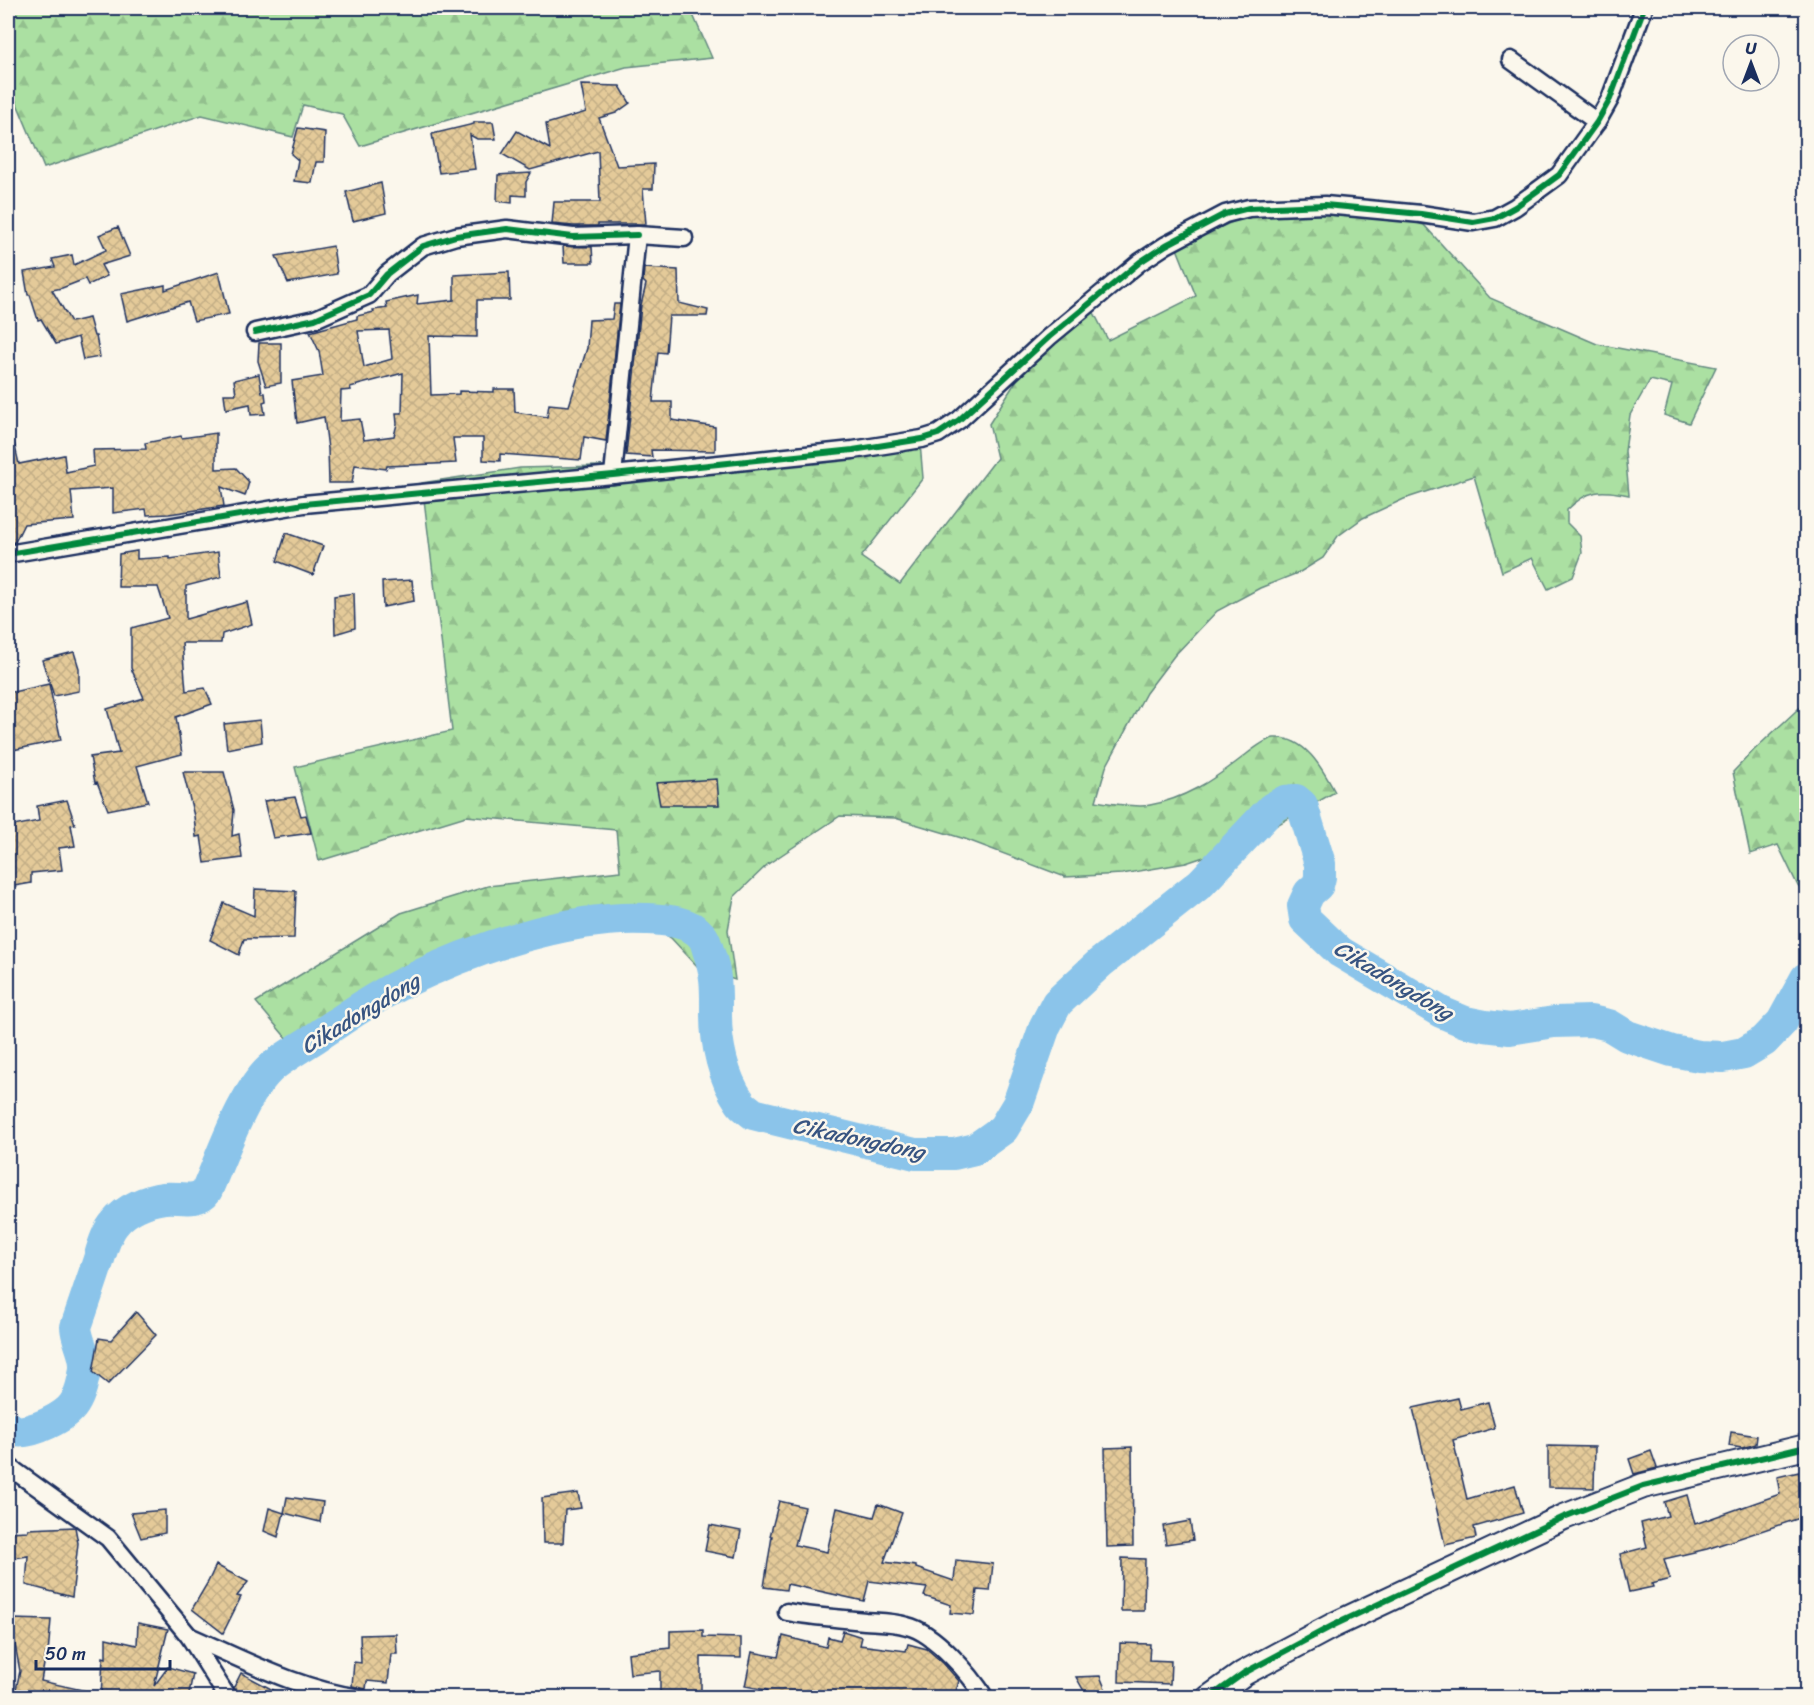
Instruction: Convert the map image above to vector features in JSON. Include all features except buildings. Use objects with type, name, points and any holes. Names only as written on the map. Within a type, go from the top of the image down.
[{"type":"street","points":[[8,554],[304,504],[853,450],[922,439],[938,434],[959,420],[1049,337],[1116,281],[1166,245],[1225,214],[1249,208],[1325,205],[1421,214],[1473,222],[1495,218],[1515,207],[1559,176],[1598,122],[1610,99],[1644,8]]},
{"type":"street","points":[[1511,60],[1598,122]]},
{"type":"street","points":[[255,332],[315,319],[369,295],[387,274],[423,246],[456,236],[507,229],[573,237],[637,235],[684,238]]},
{"type":"street","points":[[613,475],[637,235]]},
{"type":"street","points":[[1209,1698],[1244,1673],[1334,1625],[1564,1517],[1643,1486],[1806,1447]]},
{"type":"street","points":[[8,1466],[108,1538],[189,1636],[228,1698]]},
{"type":"street","points":[[787,1612],[909,1626],[950,1655],[969,1675],[985,1698]]},
{"type":"street","points":[[189,1636],[295,1681],[324,1691],[360,1698]]},
{"type":"green space","points":[[8,8],[690,8],[712,58],[626,67],[360,146],[342,114],[303,105],[293,137],[202,115],[44,168],[8,82]]},
{"type":"green space","points":[[1334,201],[1424,225],[1490,298],[1597,344],[1716,367],[1689,423],[1664,415],[1672,385],[1650,380],[1630,415],[1625,451],[1629,495],[1595,492],[1582,498],[1567,510],[1567,523],[1580,536],[1582,553],[1573,577],[1548,589],[1532,558],[1502,572],[1474,476],[1404,499],[1363,518],[1338,536],[1323,558],[1300,572],[1260,588],[1217,611],[1174,656],[1146,693],[1106,767],[1096,801],[1145,806],[1175,798],[1208,781],[1261,744],[1274,738],[1295,742],[1311,755],[1335,792],[1245,843],[1186,863],[1122,874],[1065,877],[965,839],[895,818],[840,816],[768,864],[734,897],[728,930],[735,980],[700,969],[671,938],[648,923],[595,929],[502,957],[380,1002],[293,1046],[256,1002],[401,913],[488,886],[620,871],[616,830],[466,816],[319,861],[295,767],[452,731],[422,483],[520,468],[638,465],[920,443],[923,478],[861,557],[900,584],[997,458],[989,424],[1025,367],[1090,305],[1108,340],[1196,296],[1176,246],[1263,209]]},
{"type":"green space","points":[[1806,704],[1806,896],[1798,886],[1778,845],[1750,854],[1733,772]]},
{"type":"waterway","name":"Cikadongdong","points":[[8,1427],[16,1431],[39,1427],[64,1414],[74,1404],[85,1368],[76,1327],[109,1232],[125,1213],[144,1203],[164,1198],[198,1197],[207,1190],[243,1107],[262,1077],[273,1066],[360,1008],[403,983],[490,947],[554,929],[617,919],[662,920],[691,927],[703,938],[712,961],[716,984],[716,1026],[719,1049],[729,1082],[743,1105],[753,1114],[915,1154],[954,1154],[975,1149],[1003,1129],[1018,1104],[1045,1026],[1057,1003],[1100,963],[1201,883],[1272,808],[1285,801],[1296,800],[1302,805],[1320,864],[1318,885],[1309,893],[1303,906],[1305,919],[1340,952],[1441,1012],[1465,1022],[1510,1029],[1554,1022],[1591,1021],[1609,1025],[1627,1036],[1672,1051],[1699,1056],[1723,1057],[1744,1053],[1764,1041],[1782,1022],[1806,978]]},
{"type":"cycle path","points":[[8,554],[304,504],[853,450],[922,439],[938,434],[959,420],[1049,337],[1140,262],[1166,245],[1225,214],[1249,208],[1325,205],[1421,214],[1473,222],[1495,218],[1515,207],[1559,175],[1597,122],[1610,99],[1644,8]]},
{"type":"cycle path","points":[[255,332],[315,319],[369,295],[387,274],[423,246],[456,236],[507,229],[573,237],[637,235]]},
{"type":"cycle path","points":[[1209,1698],[1244,1673],[1334,1625],[1564,1517],[1643,1486],[1806,1447]]}]
